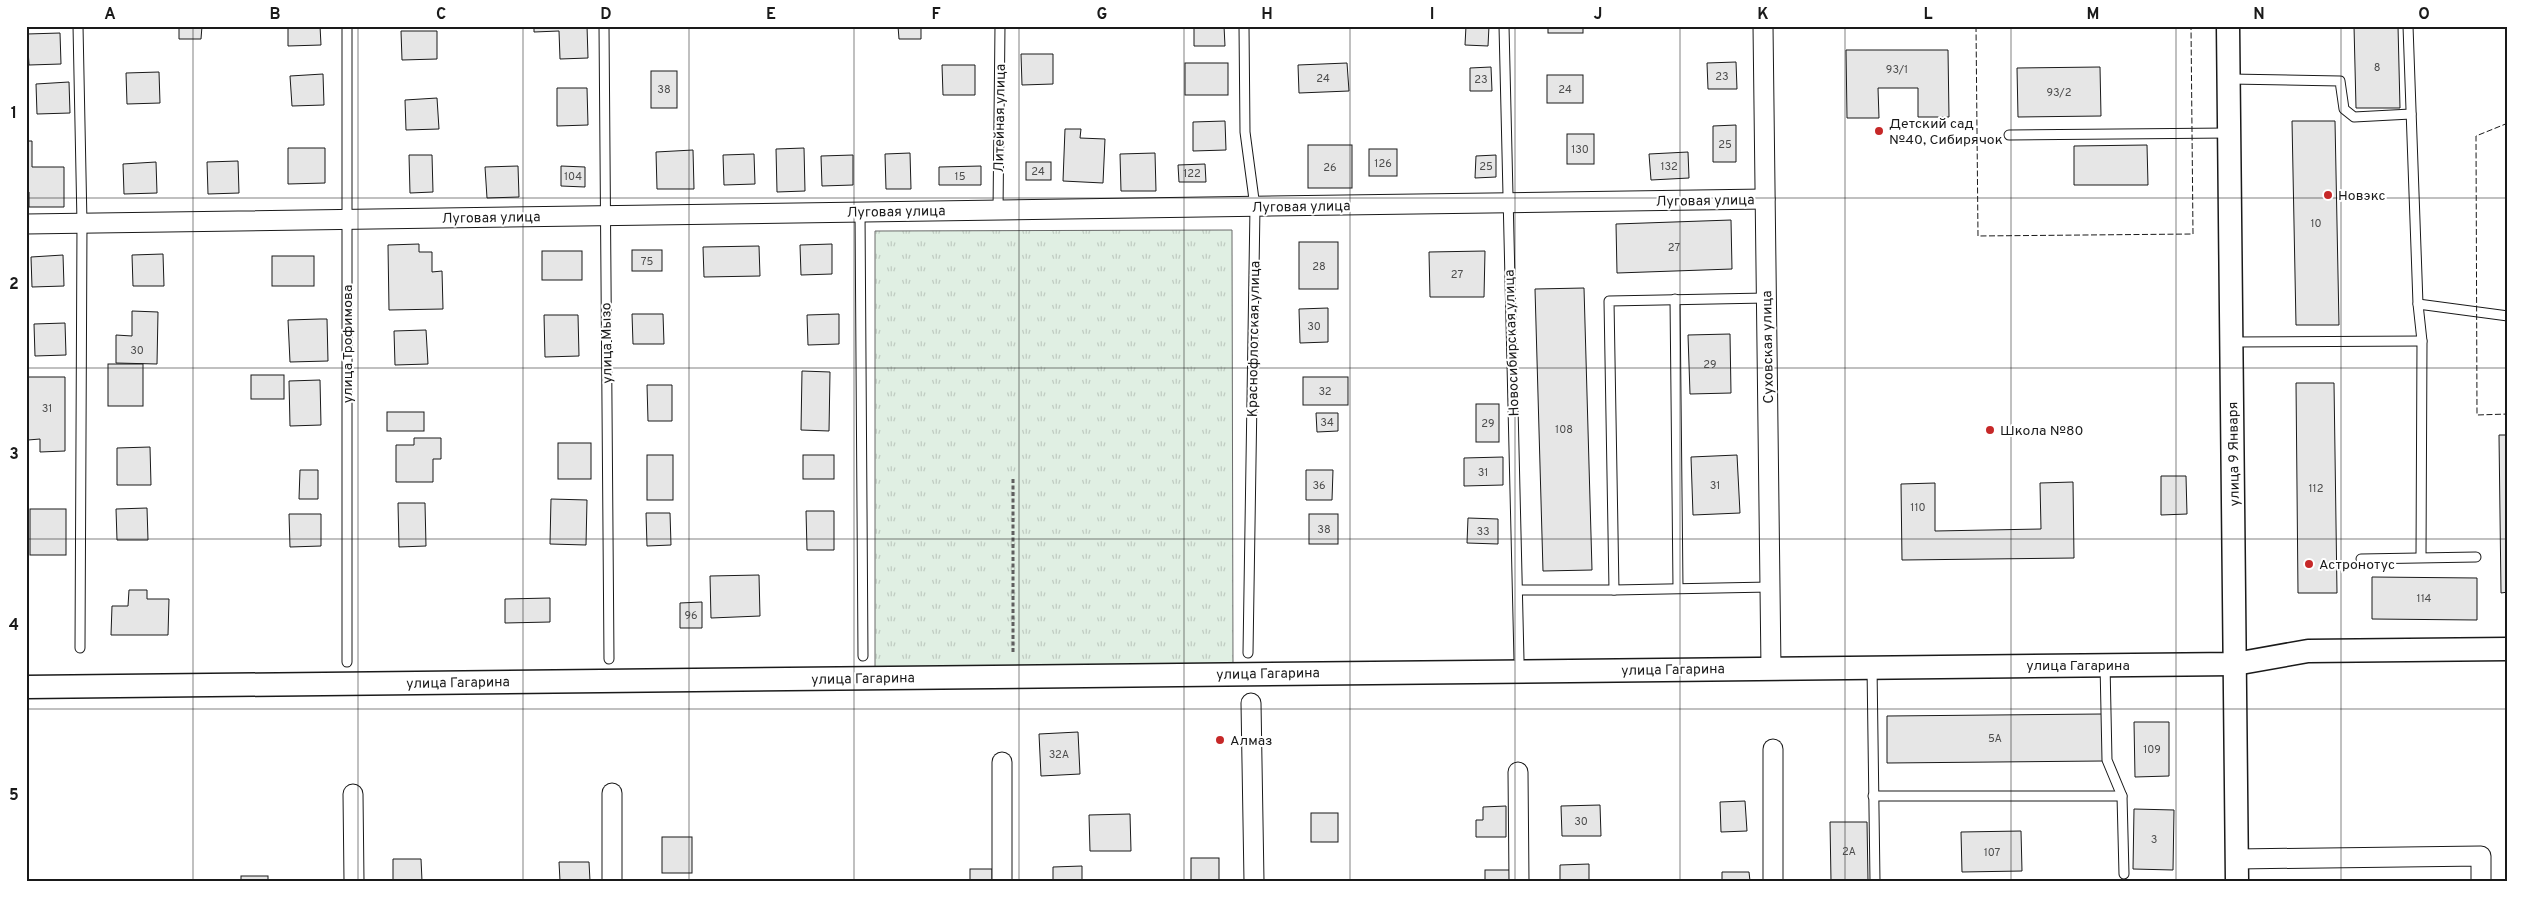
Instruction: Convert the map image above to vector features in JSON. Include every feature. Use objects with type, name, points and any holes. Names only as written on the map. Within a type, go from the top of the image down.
[{"type":"street","name":"Суховская улица","points":[[1763,26],[1771,668]]},
{"type":"street","name":"улица 9 Января","points":[[2228,26],[2237,870]]},
{"type":"street","name":"Луговая улица","points":[[26,224],[1765,199]]},
{"type":"street","name":"улица Гагарина","points":[[26,687],[2235,664],[2308,651],[2508,649]]},
{"type":"street","points":[[1250,703],[1254,881]]},
{"type":"street","points":[[1773,749],[1773,881]]},
{"type":"street","points":[[1002,762],[1002,881]]},
{"type":"street","points":[[1518,772],[1519,881]]},
{"type":"street","points":[[612,793],[612,881]]},
{"type":"street","points":[[353,794],[354,881]]},
{"type":"street","points":[[2237,870],[2480,856],[2481,881]]},
{"type":"lane","points":[[78,26],[82,224],[80,648]]},
{"type":"lane","name":"улица Трофимова","points":[[347,26],[347,662]]},
{"type":"lane","name":"улица Мызо","points":[[604,26],[609,659]]},
{"type":"lane","name":"Литейная улица","points":[[998,210],[1000,26]]},
{"type":"lane","name":"Краснофлотская улица","points":[[1244,26],[1244,132],[1255,206],[1248,653]]},
{"type":"lane","name":"Новосибирская улица","points":[[1504,26],[1506,203],[1519,660]]},
{"type":"lane","points":[[2408,26],[2418,304],[2422,341],[2421,557]]},
{"type":"lane","points":[[2229,80],[2340,81],[2344,108],[2354,117],[2411,114]]},
{"type":"lane","points":[[2009,134],[2229,133]]},
{"type":"lane","points":[[860,212],[863,656]]},
{"type":"lane","points":[[1614,590],[1609,300],[1766,298]]},
{"type":"lane","points":[[1675,300],[1678,588]]},
{"type":"lane","points":[[2418,304],[2508,316]]},
{"type":"lane","points":[[2232,342],[2422,341]]},
{"type":"lane","points":[[2361,559],[2476,557]]},
{"type":"lane","points":[[1518,590],[1770,587]]},
{"type":"lane","points":[[2104,664],[2107,760],[2122,796],[2124,874]]},
{"type":"lane","points":[[1872,667],[1875,881]]},
{"type":"lane","points":[[1873,796],[2122,796]]},
{"type":"path","points":[[1013,479],[1013,653]]},
{"type":"green space","points":[[1232,230],[1233,668],[875,668],[875,231]]},
{"type":"building","points":[[179,26],[202,26],[201,39],[179,39]]},
{"type":"building","points":[[288,26],[320,26],[321,45],[288,46]]},
{"type":"building","points":[[534,26],[587,26],[588,58],[560,59],[559,31],[534,32]]},
{"type":"building","points":[[898,26],[921,26],[921,39],[899,39]]},
{"type":"building","points":[[1194,26],[1224,26],[1225,46],[1194,46]]},
{"type":"building","points":[[1466,26],[1489,26],[1488,46],[1465,45]]},
{"type":"building","points":[[1548,26],[1583,26],[1583,33],[1548,33]]},
{"type":"building","points":[[2354,26],[2398,26],[2400,108],[2356,108]]},
{"type":"building","points":[[401,31],[437,31],[437,59],[402,60]]},
{"type":"building","points":[[60,33],[61,64],[29,65],[27,34]]},
{"type":"building","points":[[1846,50],[1948,50],[1949,117],[1918,117],[1918,88],[1878,88],[1879,118],[1847,118]]},
{"type":"building","points":[[1021,54],[1053,54],[1053,84],[1022,85]]},
{"type":"building","points":[[1736,62],[1737,89],[1708,89],[1707,63]]},
{"type":"building","points":[[1185,63],[1228,63],[1228,95],[1185,95]]},
{"type":"building","points":[[1347,63],[1349,91],[1299,93],[1298,65]]},
{"type":"building","points":[[942,65],[975,65],[975,95],[943,95]]},
{"type":"building","points":[[1491,67],[1492,91],[1470,91],[1470,68]]},
{"type":"building","points":[[2100,67],[2101,116],[2018,117],[2017,68]]},
{"type":"building","points":[[651,71],[677,71],[677,108],[651,108]]},
{"type":"building","points":[[159,72],[160,103],[127,104],[126,73]]},
{"type":"building","points":[[323,74],[324,105],[292,106],[290,76]]},
{"type":"building","points":[[1547,75],[1583,75],[1583,103],[1547,103]]},
{"type":"building","points":[[69,82],[70,113],[37,114],[36,84]]},
{"type":"building","points":[[557,88],[587,88],[588,125],[557,126]]},
{"type":"building","points":[[437,98],[439,129],[406,130],[405,100]]},
{"type":"building","points":[[1225,121],[1226,150],[1193,151],[1193,122]]},
{"type":"building","points":[[2292,121],[2335,121],[2339,325],[2296,325]]},
{"type":"building","points":[[1736,125],[1736,162],[1713,162],[1713,126]]},
{"type":"building","points":[[1065,129],[1081,129],[1080,138],[1105,139],[1103,183],[1063,181]]},
{"type":"building","points":[[1567,134],[1594,134],[1594,164],[1567,164]]},
{"type":"building","points":[[26,141],[32,141],[32,167],[64,167],[64,207],[29,207],[29,192],[26,192]]},
{"type":"building","points":[[1308,145],[1352,145],[1352,188],[1308,188]]},
{"type":"building","points":[[2147,145],[2148,185],[2074,185],[2074,146]]},
{"type":"building","points":[[288,148],[325,148],[325,183],[288,184]]},
{"type":"building","points":[[804,148],[805,191],[777,192],[776,149]]},
{"type":"building","points":[[1369,149],[1397,149],[1397,176],[1369,176]]},
{"type":"building","points":[[693,150],[694,189],[657,189],[656,152]]},
{"type":"building","points":[[1688,152],[1689,178],[1651,180],[1649,154]]},
{"type":"building","points":[[910,153],[911,189],[886,189],[885,154]]},
{"type":"building","points":[[1155,153],[1156,191],[1121,191],[1120,154]]},
{"type":"building","points":[[754,154],[755,184],[724,185],[723,155]]},
{"type":"building","points":[[409,155],[432,155],[433,192],[410,193]]},
{"type":"building","points":[[853,155],[853,185],[822,186],[821,156]]},
{"type":"building","points":[[1496,155],[1496,177],[1475,178],[1476,156]]},
{"type":"building","points":[[238,161],[239,193],[208,194],[207,162]]},
{"type":"building","points":[[156,162],[157,193],[124,194],[123,164]]},
{"type":"building","points":[[1026,162],[1051,162],[1051,180],[1026,180]]},
{"type":"building","points":[[1205,164],[1206,182],[1179,182],[1178,165]]},
{"type":"building","points":[[518,166],[519,197],[487,198],[485,167]]},
{"type":"building","points":[[561,166],[585,167],[585,187],[561,186]]},
{"type":"building","points":[[981,166],[981,185],[939,185],[939,167]]},
{"type":"building","points":[[1731,220],[1732,269],[1617,273],[1616,224]]},
{"type":"building","points":[[1299,242],[1338,242],[1338,289],[1299,289]]},
{"type":"building","points":[[419,244],[419,252],[432,252],[432,272],[442,271],[443,309],[389,310],[388,245]]},
{"type":"building","points":[[832,244],[832,274],[801,275],[800,245]]},
{"type":"building","points":[[759,246],[760,276],[704,277],[703,247]]},
{"type":"building","points":[[632,250],[662,250],[662,271],[632,271]]},
{"type":"building","points":[[542,251],[582,251],[582,280],[542,280]]},
{"type":"building","points":[[1485,251],[1484,297],[1430,297],[1429,252]]},
{"type":"building","points":[[163,254],[164,286],[133,286],[132,255]]},
{"type":"building","points":[[63,255],[64,286],[32,287],[31,257]]},
{"type":"building","points":[[272,256],[314,256],[314,286],[272,286]]},
{"type":"building","points":[[1584,288],[1592,570],[1543,571],[1535,289]]},
{"type":"building","points":[[1328,308],[1328,342],[1300,343],[1299,309]]},
{"type":"building","points":[[132,311],[158,312],[157,364],[116,363],[116,335],[132,336]]},
{"type":"building","points":[[632,314],[663,314],[664,344],[633,344]]},
{"type":"building","points":[[839,314],[839,344],[808,345],[807,315]]},
{"type":"building","points":[[544,315],[578,315],[579,356],[545,357]]},
{"type":"building","points":[[327,319],[328,361],[290,362],[288,320]]},
{"type":"building","points":[[65,323],[66,355],[35,356],[34,324]]},
{"type":"building","points":[[426,330],[428,364],[395,365],[394,331]]},
{"type":"building","points":[[1730,334],[1731,393],[1690,394],[1688,335]]},
{"type":"building","points":[[108,364],[143,364],[143,406],[108,406]]},
{"type":"building","points":[[802,371],[830,372],[829,431],[801,430]]},
{"type":"building","points":[[251,375],[284,375],[284,399],[251,399]]},
{"type":"building","points":[[28,377],[65,377],[65,451],[40,452],[40,439],[28,440]]},
{"type":"building","points":[[1303,377],[1348,377],[1348,405],[1303,405]]},
{"type":"building","points":[[320,380],[321,425],[290,426],[289,381]]},
{"type":"building","points":[[2296,383],[2334,383],[2337,593],[2298,593]]},
{"type":"building","points":[[647,385],[672,385],[672,421],[648,421]]},
{"type":"building","points":[[1476,404],[1499,404],[1499,442],[1476,442]]},
{"type":"building","points":[[387,412],[424,412],[424,431],[387,431]]},
{"type":"building","points":[[1316,413],[1338,413],[1338,431],[1317,432]]},
{"type":"building","points":[[2499,435],[2508,435],[2508,592],[2501,593]]},
{"type":"building","points":[[414,438],[441,438],[441,459],[433,459],[433,482],[396,482],[396,445],[414,445]]},
{"type":"building","points":[[558,443],[591,443],[591,479],[558,479]]},
{"type":"building","points":[[150,447],[151,485],[117,485],[117,448]]},
{"type":"building","points":[[647,455],[673,455],[673,500],[647,500]]},
{"type":"building","points":[[803,455],[834,455],[834,479],[803,479]]},
{"type":"building","points":[[1737,455],[1740,513],[1693,515],[1691,457]]},
{"type":"building","points":[[1503,457],[1503,485],[1464,486],[1464,458]]},
{"type":"building","points":[[300,470],[318,470],[318,499],[299,499]]},
{"type":"building","points":[[1306,470],[1333,470],[1332,500],[1306,500]]},
{"type":"building","points":[[2161,476],[2186,476],[2187,514],[2161,515]]},
{"type":"building","points":[[2073,482],[2074,558],[1902,560],[1901,484],[1935,483],[1935,531],[2041,529],[2040,483]]},
{"type":"building","points":[[551,499],[587,500],[586,545],[550,544]]},
{"type":"building","points":[[398,503],[425,503],[426,546],[399,547]]},
{"type":"building","points":[[147,508],[148,540],[117,540],[116,509]]},
{"type":"building","points":[[30,509],[66,509],[66,555],[30,555]]},
{"type":"building","points":[[806,511],[834,511],[834,550],[807,550]]},
{"type":"building","points":[[646,513],[670,513],[671,545],[647,546]]},
{"type":"building","points":[[289,514],[321,514],[321,546],[290,547]]},
{"type":"building","points":[[1309,514],[1338,514],[1338,544],[1309,544]]},
{"type":"building","points":[[1468,518],[1498,519],[1498,544],[1467,543]]},
{"type":"building","points":[[759,575],[760,616],[711,618],[710,576]]},
{"type":"building","points":[[2372,577],[2477,578],[2477,620],[2372,619]]},
{"type":"building","points":[[129,590],[147,590],[147,599],[169,599],[168,635],[111,635],[112,606],[128,606]]},
{"type":"building","points":[[550,598],[550,622],[505,623],[505,599]]},
{"type":"building","points":[[702,602],[702,628],[680,628],[680,603]]},
{"type":"building","points":[[2102,714],[2103,761],[1887,763],[1887,716]]},
{"type":"building","points":[[2134,722],[2169,722],[2169,776],[2135,777]]},
{"type":"building","points":[[1078,732],[1080,774],[1041,776],[1039,734]]},
{"type":"building","points":[[1745,801],[1747,831],[1721,832],[1720,802]]},
{"type":"building","points":[[1600,805],[1601,836],[1562,836],[1561,806]]},
{"type":"building","points":[[1506,806],[1506,837],[1476,837],[1476,820],[1483,820],[1483,807]]},
{"type":"building","points":[[2134,809],[2174,810],[2173,870],[2133,869]]},
{"type":"building","points":[[1311,813],[1338,813],[1338,842],[1311,842]]},
{"type":"building","points":[[1130,814],[1131,851],[1090,851],[1089,815]]},
{"type":"building","points":[[1830,822],[1867,822],[1868,880],[1831,881]]},
{"type":"building","points":[[2021,831],[2022,871],[1962,872],[1961,832]]},
{"type":"building","points":[[662,837],[692,837],[692,873],[662,873]]},
{"type":"building","points":[[1191,858],[1219,858],[1219,881],[1191,881]]},
{"type":"building","points":[[393,859],[421,859],[422,881],[393,881]]},
{"type":"building","points":[[559,862],[589,862],[590,881],[560,881]]},
{"type":"building","points":[[1589,864],[1589,881],[1560,881],[1560,865]]},
{"type":"building","points":[[1082,866],[1082,881],[1053,881],[1053,867]]},
{"type":"building","points":[[970,869],[992,869],[992,881],[970,881]]},
{"type":"building","points":[[1485,870],[1511,870],[1511,881],[1485,881]]},
{"type":"building","points":[[1722,872],[1749,872],[1750,881],[1722,881]]},
{"type":"building","points":[[241,876],[268,876],[268,881],[241,881]]},
{"type":"fence","points":[[1976,26],[1978,236],[2193,234],[2191,26]]},
{"type":"fence","points":[[2508,123],[2476,136],[2477,415],[2508,414]]},
{"type":"place","name":"Детский сад №40, Сибирячок","points":[[1879,131]]},
{"type":"place","name":"Новэкс","points":[[2328,195]]},
{"type":"place","name":"Школа №80","points":[[1990,430]]},
{"type":"place","name":"Астронотус","points":[[2309,564]]},
{"type":"place","name":"Алмаз","points":[[1220,740]]}]
